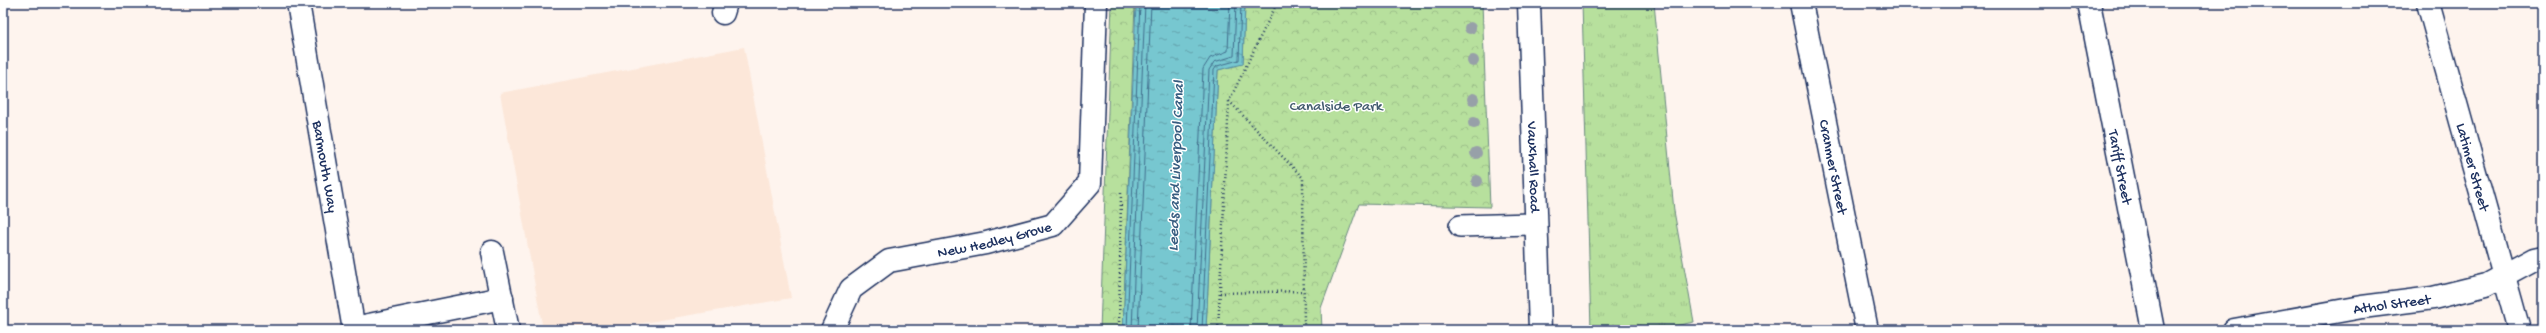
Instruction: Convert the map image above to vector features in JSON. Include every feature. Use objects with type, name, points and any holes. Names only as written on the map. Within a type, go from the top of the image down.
[{"type":"street","name":"Barmouth Way","points":[[298,3],[354,329]]},
{"type":"street","name":"New Hedley Grove","points":[[832,330],[850,288],[889,261],[986,243],[1053,225],[1090,183],[1096,3]]},
{"type":"street","name":"Vauxhall Road","points":[[1529,3],[1535,224],[1540,330]]},
{"type":"street","name":"Cranmer Street","points":[[1801,3],[1866,330]]},
{"type":"street","name":"Tariff Street","points":[[2089,3],[2153,330]]},
{"type":"street","name":"Latimer Street","points":[[2428,3],[2519,330]]},
{"type":"street","points":[[492,252],[508,330]]},
{"type":"street","name":"Athol Street","points":[[2234,330],[2362,307],[2434,298],[2486,285],[2504,277],[2534,259],[2543,257]]},
{"type":"street","points":[[354,329],[502,298]]},
{"type":"lane","points":[[1460,226],[1535,224]]},
{"type":"path","points":[[1218,330],[1229,101],[1277,3]]},
{"type":"path","points":[[1229,101],[1302,178],[1304,330]]},
{"type":"path","points":[[1220,293],[1304,291]]},
{"type":"shaded area","points":[[744,47],[791,298],[602,330],[543,330],[500,93]]},
{"type":"green space","points":[[1112,3],[1135,3],[1123,330],[1100,330]]},
{"type":"green space","name":"Canalside Park","points":[[1245,3],[1482,3],[1490,207],[1359,204],[1321,308],[1322,330],[1206,330],[1218,70],[1243,63]]},
{"type":"green space","points":[[1582,3],[1654,3],[1674,211],[1694,322],[1665,328],[1665,330],[1591,330]]},
{"type":"water","name":"Leeds and Liverpool Canal","points":[[1136,3],[1245,3],[1243,64],[1218,70],[1206,330],[1123,330]]}]
